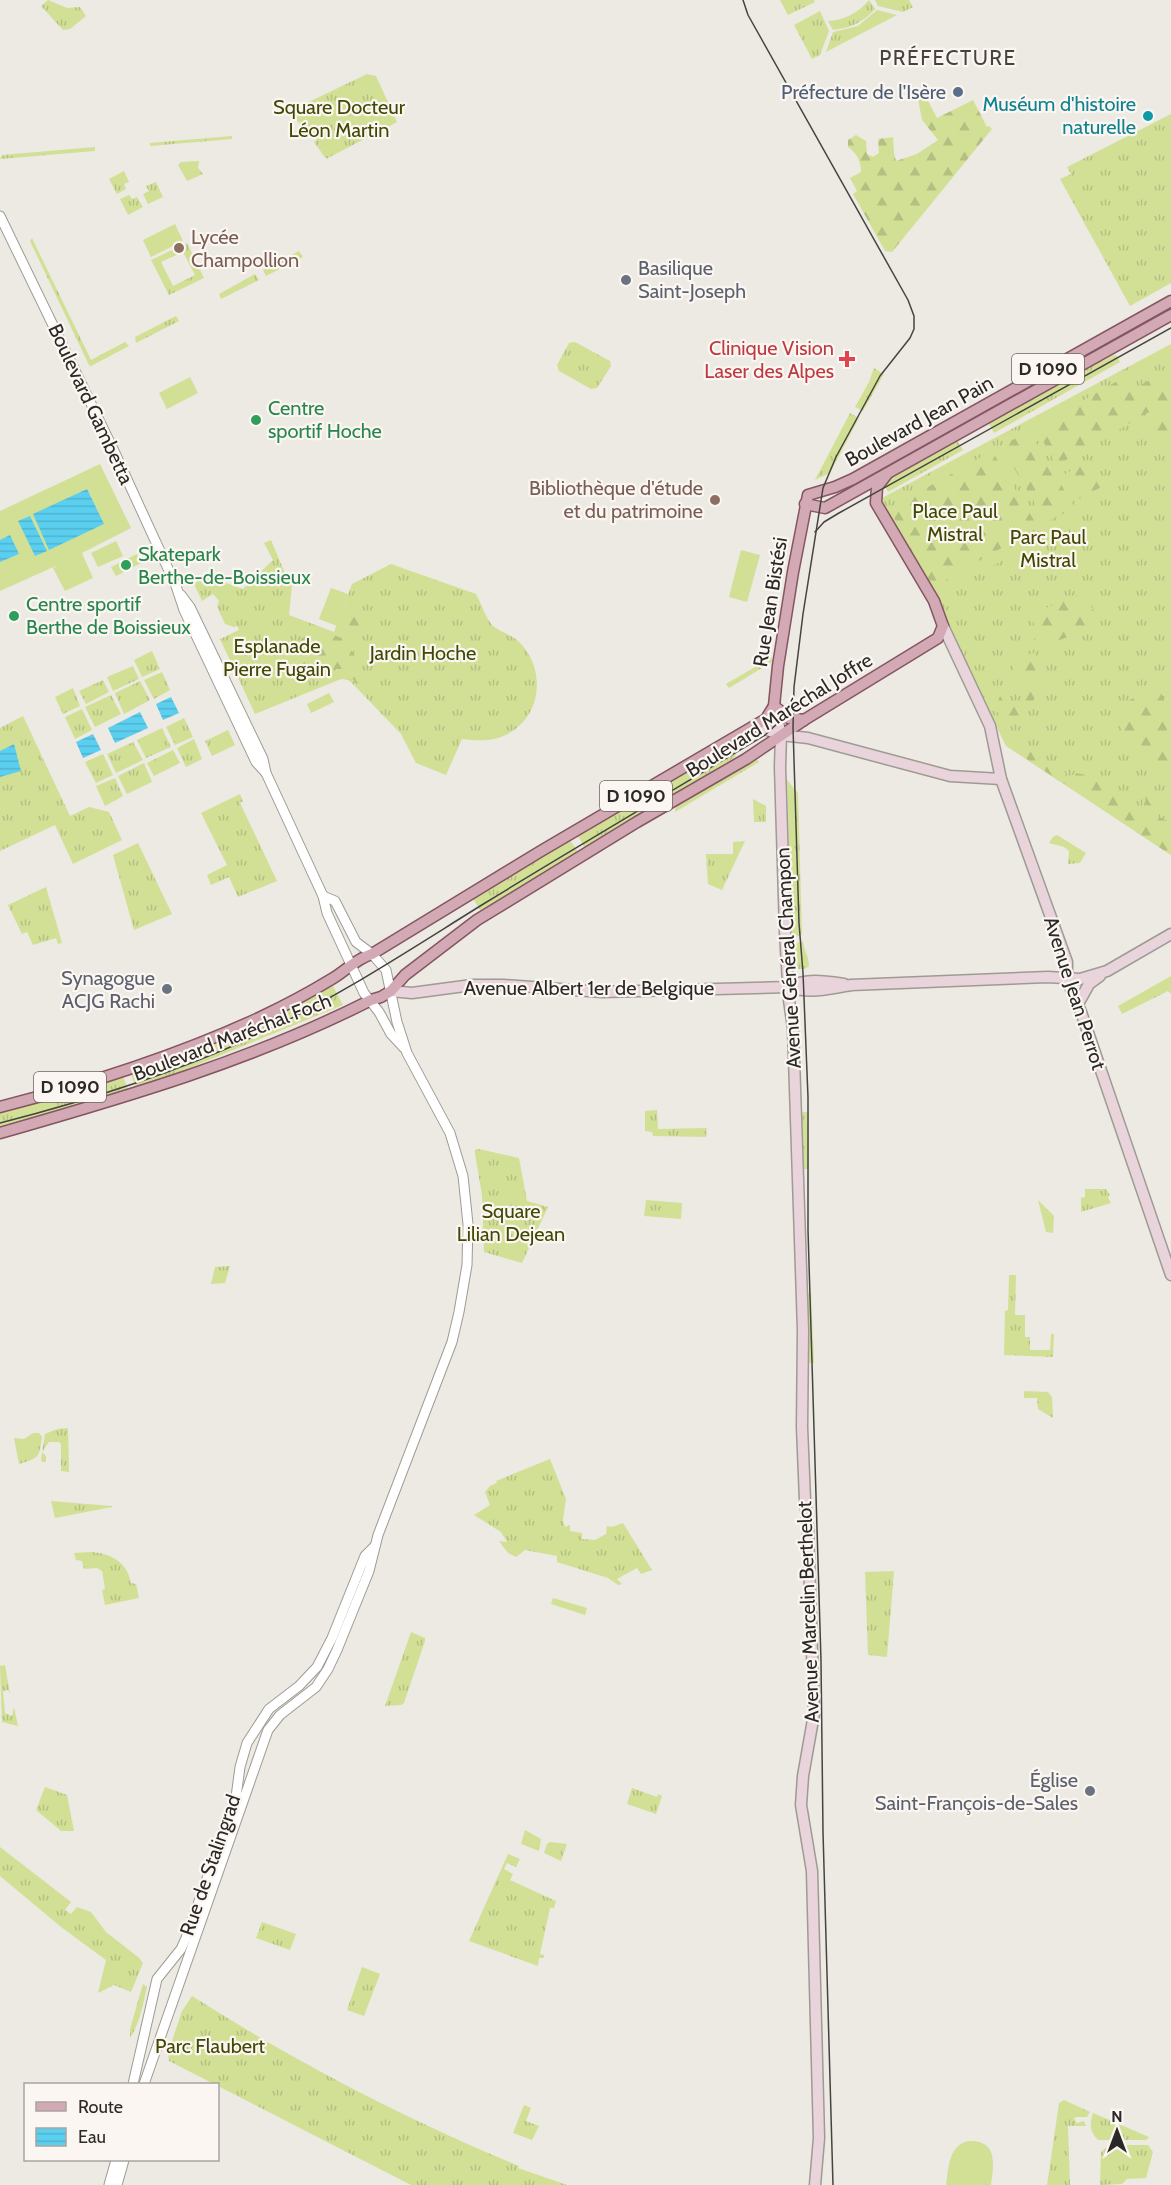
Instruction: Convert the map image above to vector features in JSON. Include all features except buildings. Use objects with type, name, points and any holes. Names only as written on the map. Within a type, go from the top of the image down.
[{"type":"main road","name":"Boulevard Jean Pain","points":[[806,500],[853,479],[1171,300]]},
{"type":"main road","name":"Boulevard Jean Pain","points":[[806,500],[825,508],[1171,315]]},
{"type":"main road","points":[[756,726],[781,735],[808,738],[950,776],[1002,779],[990,726],[934,602],[878,508],[875,497],[877,488],[887,474]]},
{"type":"main road","name":"Rue Jean Bistési","points":[[774,706],[778,666],[806,500]]},
{"type":"main road","name":"Boulevard Maréchal Joffre","points":[[391,991],[405,975],[477,920],[637,822],[746,759],[804,720],[938,638],[943,626]]},
{"type":"main road","points":[[774,706],[789,718],[804,720],[803,732],[808,738]]},
{"type":"main road","name":"D 1090","points":[[756,726],[766,719],[774,706]]},
{"type":"main road","name":"Avenue Général Champon","points":[[774,706],[781,735],[781,791],[789,987],[794,1028],[798,1180]]},
{"type":"main road","name":"Boulevard Maréchal Joffre","points":[[372,954],[756,726]]},
{"type":"main road","name":"Avenue Jean Perrot","points":[[1002,779],[1067,962],[1067,980],[1078,1004],[1171,1275]]},
{"type":"main road","points":[[1078,1004],[1089,984],[1171,934]]},
{"type":"main road","name":"D 1090","points":[[351,965],[360,957],[372,954]]},
{"type":"main road","name":"Boulevard Maréchal Foch","points":[[0,1107],[144,1065],[224,1034],[332,980],[351,965]]},
{"type":"main road","name":"Avenue Albert 1er de Belgique","points":[[391,991],[412,993],[472,985],[503,985],[602,993],[789,987],[800,991],[825,990],[851,985],[1048,977],[1080,980],[1107,971]]},
{"type":"main road","name":"D 1090","points":[[371,1000],[391,991]]},
{"type":"main road","name":"Boulevard Maréchal Foch","points":[[0,1133],[185,1077],[277,1042],[371,1000]]},
{"type":"main road","name":"Avenue Marcelin Berthelot","points":[[798,1180],[803,1319],[802,1439],[809,1538],[814,1714],[801,1805],[812,1871],[819,2138],[815,2185]]},
{"type":"street","name":"Boulevard Gambetta","points":[[0,216],[78,375],[179,593],[184,610],[254,758],[266,773],[323,896],[327,913],[364,993],[371,1000],[391,1034],[407,1053]]},
{"type":"street","name":"Boulevard Gambetta","points":[[323,896],[335,901],[356,942],[372,954],[386,970],[397,1022],[407,1053]]},
{"type":"street","points":[[376,1545],[452,1342],[467,1265],[468,1224],[463,1176],[450,1133],[407,1053]]},
{"type":"street","name":"Rue de Stalingrad","points":[[134,2083],[157,1979],[181,1949],[186,1938],[236,1797],[240,1767],[247,1743],[269,1709],[309,1677],[317,1667],[332,1638],[365,1556],[376,1545]]},
{"type":"street","name":"Rue de Stalingrad","points":[[145,2083],[270,1726],[280,1715],[316,1687],[328,1669],[369,1571],[376,1545]]},
{"type":"street","points":[[109,2185],[116,2161]]},
{"type":"street","points":[[117,2185],[124,2161]]},
{"type":"green space","points":[[48,0],[67,8],[80,7],[86,16],[70,29],[63,30],[41,6]]},
{"type":"green space","points":[[780,0],[814,0],[815,2],[788,15]]},
{"type":"green space","points":[[869,0],[875,9],[866,17],[851,26],[833,30],[828,21],[851,15]]},
{"type":"green space","points":[[875,0],[909,0],[913,7],[903,12],[878,6]]},
{"type":"green space","points":[[877,10],[897,15],[826,52],[833,32],[858,26]]},
{"type":"green space","points":[[820,11],[829,31],[820,55],[812,59],[794,25]]},
{"type":"green space","name":"Square Docteur Léon Martin","points":[[367,74],[376,76],[397,122],[326,159],[314,142],[317,139],[308,127],[304,129],[292,115],[294,109]]},
{"type":"green space","points":[[925,95],[937,118],[973,100],[987,127],[992,129],[892,252],[885,251],[853,194],[857,191],[850,178],[861,172],[861,168],[858,158],[848,147],[848,140],[856,135],[866,141],[867,154],[873,157],[879,153],[878,139],[893,137],[896,161],[917,154],[938,140],[922,120],[918,99]]},
{"type":"green space","points":[[1171,114],[1171,283],[1130,306],[1060,179],[1071,174],[1067,167]]},
{"type":"green space","points":[[232,136],[232,139],[150,146],[150,143]]},
{"type":"green space","points":[[95,147],[95,151],[0,159],[2,155]]},
{"type":"green space","points":[[199,161],[198,168],[203,174],[187,181],[178,165],[181,162]]},
{"type":"green space","points":[[124,171],[129,182],[124,184],[126,189],[117,194],[109,179]]},
{"type":"green space","points":[[156,182],[163,197],[148,204],[143,194],[149,191],[146,186]]},
{"type":"green space","points":[[129,195],[132,199],[137,197],[143,207],[128,215],[120,199]]},
{"type":"green space","points":[[175,224],[183,241],[151,257],[143,240]]},
{"type":"green space","points":[[32,238],[91,360],[125,342],[129,346],[89,365],[30,241]]},
{"type":"green space","points":[[187,243],[204,278],[169,295],[151,260]],"holes":[[[183,252],[195,275],[173,286],[161,262]]]},
{"type":"green space","points":[[299,251],[303,257],[266,276],[263,270]]},
{"type":"green space","points":[[255,274],[259,280],[221,299],[219,294]]},
{"type":"green space","points":[[176,316],[179,321],[136,343],[135,337]]},
{"type":"green space","points":[[575,342],[610,361],[611,366],[597,388],[591,389],[559,371],[557,365],[569,343]]},
{"type":"green space","name":"Parc Paul Mistral","points":[[1171,344],[1171,855],[1006,746],[880,499]]},
{"type":"green space","points":[[1114,355],[1120,362],[994,433],[988,422],[1096,362]]},
{"type":"green space","points":[[874,368],[884,374],[863,411],[855,407]]},
{"type":"green space","points":[[1126,376],[1134,389],[1157,376],[1170,400],[1057,465],[1035,428]]},
{"type":"green space","points":[[190,377],[198,393],[167,409],[159,393]]},
{"type":"green space","points":[[1171,411],[1171,446],[1158,454],[1141,428]]},
{"type":"green space","points":[[850,413],[859,418],[830,473],[815,480]]},
{"type":"green space","points":[[1029,431],[1075,508],[1046,522],[1001,446]]},
{"type":"green space","points":[[956,439],[963,450],[888,492],[884,484],[887,480]]},
{"type":"green space","name":"Place Paul Mistral","points":[[992,451],[1038,527],[933,587],[889,509]]},
{"type":"green space","points":[[1088,460],[1103,486],[1079,499],[1065,474]]},
{"type":"green space","points":[[100,464],[131,528],[82,553],[93,578],[65,591],[53,568],[58,565],[0,591],[0,511]]},
{"type":"green space","points":[[1029,538],[1032,544],[960,584],[957,578]]},
{"type":"green space","name":"Jardin Hoche","points":[[271,540],[292,585],[289,615],[334,632],[352,584],[391,564],[476,594],[490,623],[517,640],[531,659],[537,681],[534,703],[529,714],[509,734],[501,737],[486,740],[462,739],[446,775],[416,763],[401,734],[349,680],[341,679],[255,714],[220,639],[239,630],[237,626],[225,624],[217,607],[219,601],[213,594],[202,601],[194,584],[204,575],[243,589],[273,560],[264,543]]},
{"type":"green space","points":[[116,541],[123,556],[98,567],[91,553]]},
{"type":"green space","points":[[741,550],[760,555],[747,602],[729,597]]},
{"type":"green space","name":"Skatepark Berthe-de-Boissieux","points":[[137,554],[141,563],[116,576],[111,567]]},
{"type":"green space","points":[[331,588],[348,594],[337,626],[319,619]]},
{"type":"green space","points":[[1077,595],[1094,610],[1099,622],[1092,628],[1046,645],[1038,645],[1034,639],[1040,634],[1029,615]]},
{"type":"green space","points":[[351,607],[359,608],[368,619],[350,635],[343,633],[341,628]]},
{"type":"green space","points":[[322,631],[350,641],[349,647],[355,656],[359,683],[356,684],[344,674],[342,669],[333,669],[328,674],[299,671],[292,659],[298,642]]},
{"type":"green space","points":[[152,651],[160,669],[142,677],[134,660]]},
{"type":"green space","points":[[1034,653],[1042,683],[1028,712],[1006,724],[995,709],[1000,696],[1018,701],[1025,698],[1030,688],[1028,681],[1022,675],[1012,671],[1018,656]]},
{"type":"green space","points":[[772,657],[772,662],[729,688],[726,684]]},
{"type":"green space","points":[[133,666],[139,679],[113,691],[107,677]]},
{"type":"green space","points":[[162,672],[170,690],[154,699],[144,680]]},
{"type":"green space","points":[[103,680],[109,692],[86,704],[79,691]]},
{"type":"green space","points":[[140,681],[150,700],[124,714],[115,693]]},
{"type":"green space","points":[[73,688],[80,706],[63,714],[55,697]]},
{"type":"green space","points":[[329,693],[334,702],[311,713],[307,704]]},
{"type":"green space","points":[[1161,693],[1164,698],[1170,766],[1142,767],[1121,728],[1119,717],[1121,708],[1128,701],[1141,696]]},
{"type":"green space","points":[[111,695],[121,714],[95,727],[85,707]]},
{"type":"green space","points":[[82,709],[92,730],[75,739],[65,717]]},
{"type":"green space","points":[[23,716],[70,816],[89,807],[109,812],[122,840],[73,864],[55,825],[0,851],[0,728]]},
{"type":"green space","points":[[184,718],[193,737],[175,745],[166,727]]},
{"type":"green space","points":[[162,728],[171,747],[146,758],[137,740]]},
{"type":"green space","points":[[228,730],[235,745],[212,756],[205,741]]},
{"type":"green space","points":[[194,739],[202,759],[186,767],[177,748]]},
{"type":"green space","points":[[133,742],[143,760],[116,773],[107,754]]},
{"type":"green space","points":[[728,747],[732,748],[736,754],[735,757],[585,848],[578,836]]},
{"type":"green space","points":[[173,750],[180,763],[154,776],[147,763]]},
{"type":"green space","points":[[1029,751],[1066,773],[1059,781],[1024,757]]},
{"type":"green space","points":[[103,754],[113,775],[96,783],[85,762]]},
{"type":"green space","points":[[756,758],[759,762],[675,812],[676,805]]},
{"type":"green space","points":[[144,763],[152,782],[127,794],[118,776]]},
{"type":"green space","points":[[1075,773],[1092,776],[1138,807],[1133,814],[1139,818],[1144,811],[1171,822],[1171,855],[1063,783]]},
{"type":"green space","points":[[115,778],[123,796],[105,806],[96,786]]},
{"type":"green space","points":[[787,780],[798,793],[802,934],[792,939]]},
{"type":"green space","points":[[1144,784],[1169,799],[1165,807],[1154,809],[1146,805]]},
{"type":"green space","points":[[240,794],[243,801],[240,803],[277,881],[238,897],[229,877],[211,885],[207,875],[227,865],[201,813]]},
{"type":"green space","points":[[753,799],[766,806],[766,822],[754,822]]},
{"type":"green space","points":[[1057,835],[1086,853],[1080,863],[1068,864],[1069,851],[1064,847],[1049,843]]},
{"type":"green space","points":[[570,840],[578,852],[481,911],[473,899]]},
{"type":"green space","points":[[745,841],[722,890],[708,884],[706,854],[733,854],[733,842]]},
{"type":"green space","points":[[138,843],[172,914],[134,930],[113,855]]},
{"type":"green space","points":[[46,887],[62,943],[58,944],[56,938],[33,945],[27,932],[22,934],[8,905]]},
{"type":"green space","points":[[803,941],[809,966],[805,969],[796,969],[793,945]]},
{"type":"green space","points":[[1171,976],[1171,994],[1168,991],[1122,1014],[1118,1006]]},
{"type":"green space","points":[[332,984],[343,1005],[136,1088],[131,1074]]},
{"type":"green space","points":[[123,1076],[128,1090],[0,1128],[0,1113]]},
{"type":"green space","points":[[657,1110],[658,1129],[707,1128],[706,1137],[653,1136],[652,1132],[645,1131],[645,1111]]},
{"type":"green space","points":[[799,1112],[809,1112],[809,1169],[801,1169]]},
{"type":"green space","name":"Square Lilian Dejean","points":[[475,1150],[519,1158],[527,1201],[548,1207],[522,1263],[484,1252],[482,1195],[475,1154]]},
{"type":"green space","points":[[1085,1189],[1106,1189],[1111,1203],[1081,1212],[1081,1198],[1085,1197]]},
{"type":"green space","points":[[646,1200],[682,1203],[681,1219],[644,1216]]},
{"type":"green space","points":[[1038,1200],[1054,1216],[1053,1233],[1046,1232]]},
{"type":"green space","points":[[230,1266],[225,1283],[211,1284],[215,1267]]},
{"type":"green space","points":[[1009,1275],[1016,1275],[1015,1315],[1025,1315],[1025,1337],[1030,1337],[1030,1350],[1050,1350],[1051,1334],[1054,1334],[1053,1357],[1004,1355]]},
{"type":"green space","points":[[804,1293],[811,1293],[814,1363],[804,1363]]},
{"type":"green space","points":[[1024,1391],[1048,1392],[1052,1397],[1053,1418],[1038,1409],[1037,1398],[1024,1398]]},
{"type":"green space","points":[[68,1428],[69,1472],[61,1471],[61,1444],[59,1442],[49,1442],[42,1452],[45,1434],[57,1429]]},
{"type":"green space","points":[[33,1433],[39,1433],[42,1437],[39,1453],[35,1458],[19,1464],[14,1438],[24,1439]]},
{"type":"green space","points":[[42,1452],[46,1456],[46,1462],[42,1462]]},
{"type":"green space","points":[[550,1459],[566,1499],[563,1520],[565,1527],[570,1525],[570,1531],[582,1533],[582,1539],[595,1540],[606,1534],[607,1526],[612,1527],[623,1523],[652,1570],[641,1574],[637,1568],[617,1579],[622,1584],[618,1585],[608,1578],[557,1562],[557,1556],[525,1550],[516,1557],[508,1553],[499,1541],[507,1542],[501,1532],[474,1515],[490,1505],[485,1492],[497,1483],[496,1481]]},
{"type":"green space","points":[[51,1501],[111,1506],[112,1507],[55,1518]]},
{"type":"green space","points":[[92,1552],[118,1560],[126,1570],[131,1583],[136,1584],[139,1598],[105,1605],[102,1571],[97,1568],[84,1569],[82,1561],[76,1560],[74,1553]]},
{"type":"green space","points":[[894,1571],[887,1657],[868,1655],[865,1572]]},
{"type":"green space","points":[[553,1598],[587,1608],[585,1615],[551,1604]]},
{"type":"green space","points":[[411,1632],[425,1638],[425,1641],[404,1703],[385,1706]]},
{"type":"green space","points":[[5,1665],[10,1694],[8,1690],[3,1691],[5,1713],[12,1716],[14,1707],[18,1726],[2,1722],[0,1666]]},
{"type":"green space","points":[[45,1787],[67,1795],[74,1831],[61,1831],[36,1810]]},
{"type":"green space","points":[[632,1788],[657,1797],[658,1794],[662,1796],[656,1814],[627,1804]]},
{"type":"green space","points":[[525,1830],[541,1839],[539,1851],[521,1844]]},
{"type":"green space","points":[[550,1842],[567,1844],[561,1861],[544,1853]]},
{"type":"green space","points":[[0,1847],[71,1902],[65,1910],[71,1914],[77,1907],[91,1912],[106,1932],[138,1957],[143,1963],[131,1992],[114,1985],[98,1993],[106,1960],[61,1927],[0,1876]]},
{"type":"green space","points":[[508,1854],[520,1859],[516,1867],[507,1863],[504,1869],[513,1874],[510,1880],[556,1901],[554,1908],[550,1908],[540,1954],[544,1955],[543,1958],[539,1958],[538,1966],[469,1941]]},
{"type":"green space","points":[[262,1922],[296,1934],[290,1950],[256,1938]]},
{"type":"green space","points":[[362,1967],[380,1974],[364,2016],[347,2010]]},
{"type":"green space","points":[[143,1984],[147,1987],[136,2026],[130,2038],[130,2029]]},
{"type":"green space","name":"Parc Flaubert","points":[[192,1996],[271,2044],[393,2109],[519,2166],[518,2168],[567,2185],[411,2185],[219,2087],[219,2083],[212,2083],[169,2061],[168,2053],[182,2011]]},
{"type":"green space","points":[[1064,2100],[1090,2112],[1087,2117],[1074,2119],[1077,2123],[1084,2121],[1086,2126],[1068,2126],[1070,2185],[1047,2185],[1059,2103]]},
{"type":"green space","points":[[524,2105],[531,2108],[526,2121],[539,2126],[532,2140],[513,2133]]},
{"type":"green space","points":[[1093,2113],[1149,2137],[1146,2140],[1098,2140],[1091,2128]]},
{"type":"green space","points":[[969,2141],[985,2145],[992,2155],[991,2185],[946,2185],[953,2152],[962,2143]]},
{"type":"green space","points":[[1112,2145],[1148,2145],[1153,2152],[1146,2178],[1127,2179],[1122,2184],[1100,2185],[1101,2152]]},
{"type":"water","points":[[87,489],[104,524],[49,550],[33,514]]},
{"type":"water","points":[[30,516],[47,551],[35,556],[18,521]]},
{"type":"water","points":[[10,535],[19,554],[0,562],[0,540]]},
{"type":"water","points":[[171,697],[179,713],[163,720],[156,704]]},
{"type":"water","points":[[140,712],[148,728],[115,743],[108,728]]},
{"type":"water","points":[[93,734],[101,750],[83,758],[76,742]]},
{"type":"water","points":[[14,744],[21,771],[0,777],[0,751]]},
{"type":"tram line","points":[[743,0],[748,15],[908,300],[914,316],[914,329],[910,338],[880,376],[836,457],[823,488],[794,687],[793,727],[799,923],[808,1097],[808,1230],[833,2185]]},
{"type":"tram line","points":[[815,532],[824,522],[839,513],[1171,328]]},
{"type":"tram line","points":[[0,1123],[160,1075],[253,1037],[313,1007],[765,735],[778,723],[791,701]]},
{"type":"place","name":"Préfecture de l'Isère","points":[[958,92]]},
{"type":"place","name":"Muséum d'histoire naturelle","points":[[1148,116]]},
{"type":"place","name":"Lycée Champollion","points":[[179,248]]},
{"type":"place","name":"Basilique Saint-Joseph","points":[[626,280]]},
{"type":"place","name":"Clinique Vision Laser des Alpes","points":[[847,359]]},
{"type":"place","name":"Centre sportif Hoche","points":[[256,420]]},
{"type":"place","name":"Bibliothèque d'étude et du patrimoine","points":[[715,500]]},
{"type":"place","name":"Skatepark Berthe-de-Boissieux","points":[[126,565]]},
{"type":"place","name":"Centre sportif Berthe de Boissieux","points":[[14,616]]},
{"type":"place","name":"Synagogue ACJG Rachi","points":[[167,989]]},
{"type":"place","name":"Église Saint-François-de-Sales","points":[[1090,1791]]},
{"type":"district","name":"PRÉFECTURE","points":[[948,58]]},
{"type":"park label","name":"Esplanade Pierre Fugain","points":[[277,658]]}]
